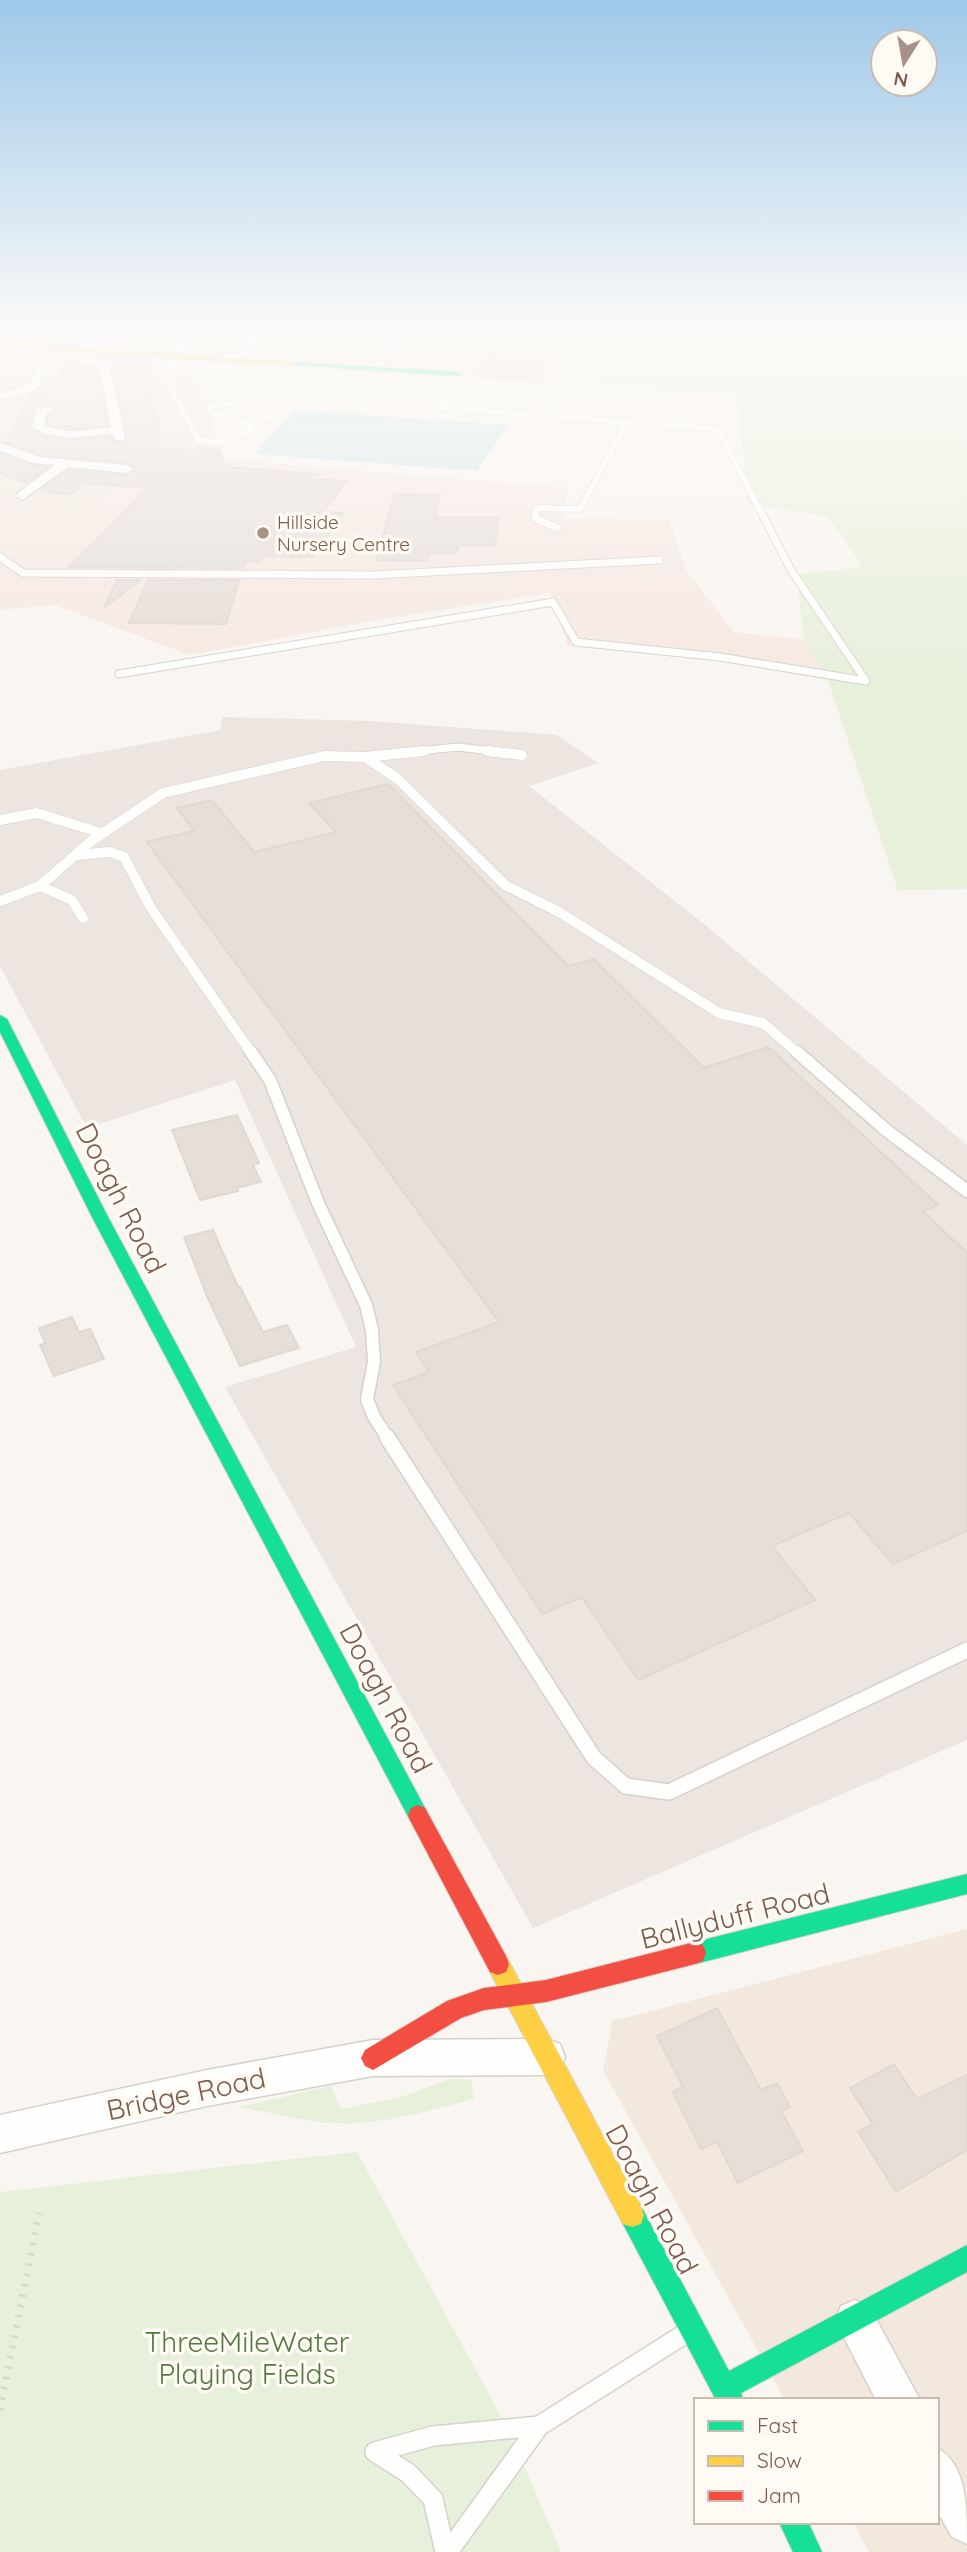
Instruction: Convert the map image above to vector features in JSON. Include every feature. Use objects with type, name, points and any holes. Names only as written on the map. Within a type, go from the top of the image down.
[{"type":"street","points":[[3,448],[38,460],[127,469]]},
{"type":"street","points":[[22,496],[67,462]]},
{"type":"street","name":"Doagh Road","points":[[0,1019],[8,1051],[99,1215],[727,2394]]},
{"type":"street","name":"Ballyduff Road","points":[[515,1997],[967,1884]]},
{"type":"street","name":"Bridge Road","points":[[373,2059],[455,2009],[484,1998],[515,1997]]},
{"type":"street","name":"Bridge Road","points":[[0,2134],[207,2088],[373,2059],[547,2057]]},
{"type":"street","points":[[727,2394],[967,2258]]},
{"type":"street","points":[[855,2320],[898,2398]]},
{"type":"street","points":[[939,2473],[967,2522]]},
{"type":"street","points":[[794,2524],[808,2552]]},
{"type":"lane","points":[[557,528],[535,518],[537,508],[580,509],[612,448]]},
{"type":"lane","points":[[120,674],[553,603],[576,642],[720,657],[866,681],[791,570],[729,448]]},
{"type":"lane","points":[[0,557],[23,573],[374,575],[659,560]]},
{"type":"lane","points":[[0,901],[40,886],[101,833],[163,793],[324,756],[365,757],[458,747],[522,755]]},
{"type":"lane","points":[[365,757],[398,779],[505,885],[559,912],[719,1013],[763,1023],[886,1130],[967,1191]]},
{"type":"lane","points":[[0,820],[37,813],[101,833]]},
{"type":"lane","points":[[76,855],[110,852],[124,857],[151,908],[270,1080],[318,1203],[340,1243],[366,1305],[372,1330],[374,1362],[367,1399],[374,1416],[594,1758],[626,1786],[669,1792],[967,1650]]},
{"type":"lane","points":[[40,886],[72,901],[83,918]]},
{"type":"lane","points":[[447,2552],[538,2426],[692,2329]]},
{"type":"lane","points":[[375,2452],[395,2443],[507,2427],[538,2426]]},
{"type":"lane","points":[[375,2452],[408,2473],[433,2499],[447,2552]]},
{"type":"path","points":[[0,2410],[39,2213]]},
{"type":"shaded area","points":[[0,448],[221,448],[225,459],[162,478],[125,484],[86,514],[0,505]]},
{"type":"shaded area","points":[[225,459],[568,488],[564,518],[669,520],[686,570],[734,632],[804,640],[828,680],[707,658],[568,646],[549,593],[372,621],[190,655],[55,605],[0,610],[0,505],[86,514],[125,484],[162,478]]},
{"type":"shaded area","points":[[222,717],[370,721],[557,735],[598,763],[529,786],[704,924],[967,1145],[967,1740],[533,1928],[225,1387],[356,1347],[235,1080],[87,1128],[0,966],[0,770],[221,730]]},
{"type":"shaded area","points":[[967,1929],[967,2552],[869,2552],[854,2524],[939,2524],[939,2398],[784,2398],[603,2070],[613,2021]]},
{"type":"green space","points":[[742,448],[967,448],[967,889],[898,890],[828,680],[804,640],[796,574],[863,567],[827,516],[748,505]]},
{"type":"green space","points":[[453,2078],[471,2080],[474,2099],[373,2122],[329,2123],[240,2107],[331,2086],[341,2109],[402,2097]]},
{"type":"green space","name":"ThreeMileWater Playing Fields","points":[[357,2152],[507,2427],[561,2552],[0,2552],[0,2192]]},
{"type":"water","points":[[260,448],[492,448],[477,471],[254,454]]},
{"type":"building","points":[[23,448],[160,448],[194,451],[218,449],[226,467],[320,474],[316,479],[346,481],[323,512],[344,513],[313,557],[264,556],[259,562],[245,561],[243,568],[69,567],[147,488],[84,483],[72,494],[54,493],[43,488],[69,470],[127,476],[135,468],[127,462],[41,454]]},
{"type":"building","points":[[0,454],[48,467],[27,483],[0,473]]},
{"type":"building","points":[[395,494],[440,495],[435,517],[499,518],[495,545],[459,545],[456,554],[428,553],[427,561],[376,560]]},
{"type":"building","points":[[117,580],[140,580],[104,608]]},
{"type":"building","points":[[148,580],[239,580],[226,624],[129,623]]},
{"type":"building","points":[[388,784],[568,966],[594,959],[704,1068],[768,1047],[938,1205],[923,1211],[967,1253],[967,1531],[893,1564],[849,1513],[772,1546],[815,1600],[638,1680],[582,1597],[542,1614],[393,1385],[429,1372],[416,1352],[499,1322],[147,842],[194,831],[177,808],[212,800],[254,852],[336,832],[309,803]]},
{"type":"building","points":[[237,1115],[259,1163],[253,1165],[261,1182],[237,1188],[238,1191],[200,1200],[172,1130]]},
{"type":"building","points":[[213,1230],[238,1287],[263,1332],[287,1325],[299,1348],[240,1366],[207,1296],[184,1237]]},
{"type":"building","points":[[72,1317],[79,1332],[90,1329],[104,1359],[54,1376],[40,1345],[45,1343],[39,1328]]},
{"type":"building","points":[[717,2008],[761,2090],[777,2083],[790,2107],[781,2111],[803,2151],[738,2183],[717,2142],[701,2149],[673,2092],[683,2087],[657,2036]]},
{"type":"building","points":[[894,2064],[917,2099],[967,2075],[967,2150],[896,2192],[858,2132],[873,2124],[850,2088]]},
{"type":"traffic: fast","points":[[0,1019],[99,1215],[418,1815]]},
{"type":"traffic: fast","points":[[695,1953],[967,1884]]},
{"type":"traffic: fast","points":[[632,2215],[729,2398]]},
{"type":"traffic: fast","points":[[724,2388],[967,2258]]},
{"type":"traffic: fast","points":[[794,2524],[808,2552]]},
{"type":"traffic: slow","points":[[498,1964],[632,2215]]},
{"type":"traffic: jam","points":[[418,1815],[498,1964]]},
{"type":"traffic: jam","points":[[373,2058],[455,2009],[484,1999],[546,1991],[695,1953]]},
{"type":"place","name":"Hillside Nursery Centre","points":[[263,533]]}]
